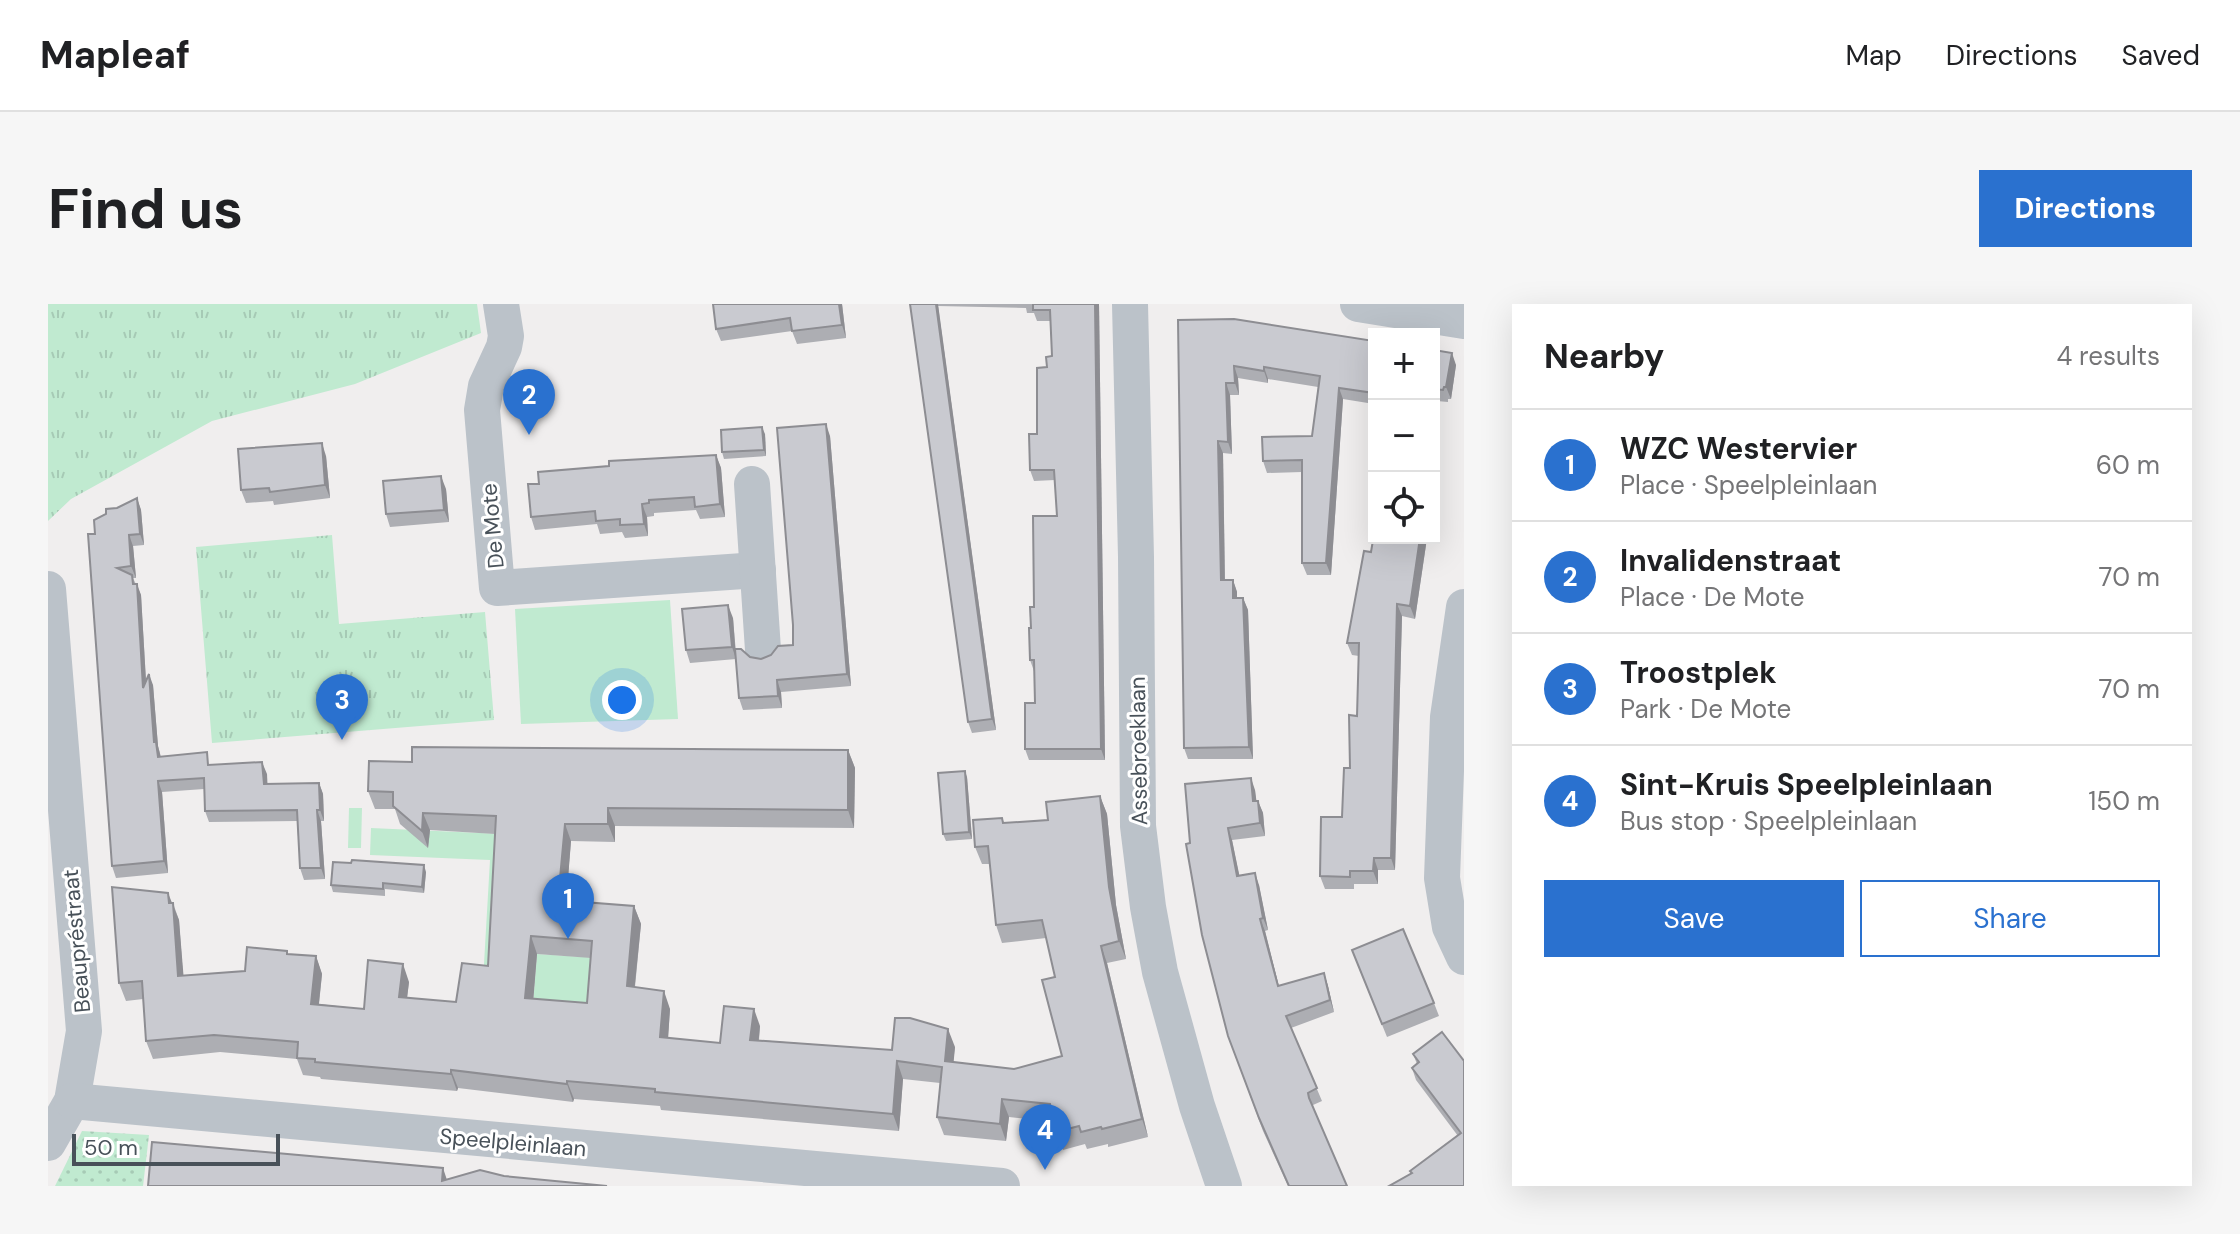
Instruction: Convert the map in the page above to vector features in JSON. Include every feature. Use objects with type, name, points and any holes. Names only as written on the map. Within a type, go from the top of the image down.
[{"type":"street","name":"De Mote","points":[[501,304],[506,336],[486,386],[482,410],[497,588],[758,570]]},
{"type":"street","name":"Assebroeklaan","points":[[1130,304],[1138,826],[1160,972],[1214,1183]]},
{"type":"street","points":[[1358,304],[1464,321]]},
{"type":"street","points":[[752,484],[763,650]]},
{"type":"street","name":"Beaupréstraat","points":[[48,589],[84,1031],[72,1101]]},
{"type":"street","points":[[1464,607],[1448,717],[1442,878],[1450,927],[1464,957]]},
{"type":"street","points":[[48,1143],[72,1101]]},
{"type":"street","name":"Speelpleinlaan","points":[[72,1101],[1002,1186]]},
{"type":"green space","points":[[48,304],[477,304],[481,333],[355,384],[212,421],[71,499],[48,521]]},
{"type":"green space","points":[[332,535],[339,624],[485,612],[494,720],[212,743],[196,547]]},
{"type":"green space","points":[[670,600],[678,719],[521,724],[515,609]]},
{"type":"green space","points":[[349,808],[362,808],[361,848],[348,848]]},
{"type":"green space","points":[[371,828],[502,834],[492,1034],[480,1033],[490,860],[370,855]]},
{"type":"green space","points":[[537,954],[599,958],[593,1021],[532,1016]]},
{"type":"green space","points":[[82,1131],[149,1135],[143,1186],[55,1186]]},
{"type":"building","points":[[713,304],[839,304],[842,325],[792,331],[790,318],[716,329]]},
{"type":"building","points":[[910,304],[936,304],[992,719],[968,722]]},
{"type":"building","points":[[1033,304],[1095,304],[1101,749],[1025,749],[1025,703],[1035,703],[1034,660],[1030,660],[1029,628],[1030,607],[1034,607],[1033,516],[1057,516],[1054,470],[1030,470],[1029,434],[1037,434],[1037,368],[1047,367],[1046,357],[1052,356],[1050,310],[1033,310]]},
{"type":"building","points":[[1234,319],[1368,340],[1368,392],[1339,388],[1326,563],[1302,563],[1302,460],[1263,461],[1262,437],[1312,436],[1320,376],[1264,367],[1264,371],[1234,366],[1235,383],[1226,383],[1228,442],[1218,441],[1221,580],[1233,580],[1233,598],[1243,598],[1249,747],[1184,748],[1178,320]]},
{"type":"building","points":[[1440,351],[1452,353],[1443,390],[1440,390]]},
{"type":"building","points":[[826,424],[847,674],[777,680],[778,696],[739,698],[735,649],[761,659],[771,655],[778,646],[793,645],[777,428]]},
{"type":"building","points":[[762,427],[764,450],[722,452],[721,430]]},
{"type":"building","points":[[322,443],[325,485],[270,492],[269,488],[241,490],[238,449]]},
{"type":"building","points":[[716,455],[720,504],[695,507],[694,497],[649,500],[649,503],[642,504],[644,524],[620,525],[620,519],[596,521],[595,511],[531,517],[528,484],[539,484],[538,472],[609,466],[609,461]]},
{"type":"building","points":[[441,476],[444,510],[386,514],[383,481]]},
{"type":"building","points":[[137,498],[140,534],[129,535],[131,566],[117,568],[132,575],[133,584],[137,584],[143,688],[149,674],[158,757],[207,752],[208,765],[262,762],[264,784],[319,783],[320,810],[317,810],[321,868],[300,868],[297,810],[205,811],[204,778],[158,781],[164,861],[112,866],[88,534],[95,534],[94,520],[106,514],[106,509],[117,508]]},
{"type":"building","points":[[1372,544],[1419,544],[1410,606],[1397,604],[1391,858],[1374,858],[1373,871],[1350,871],[1350,877],[1320,876],[1321,817],[1342,817],[1344,768],[1350,768],[1349,715],[1357,716],[1359,643],[1347,643],[1364,551],[1371,552]]},
{"type":"building","points":[[728,605],[732,647],[686,650],[682,609]]},
{"type":"building","points":[[412,747],[848,750],[848,810],[608,808],[608,824],[565,824],[558,900],[634,906],[627,986],[664,991],[660,1037],[720,1043],[724,1006],[754,1009],[750,1040],[892,1050],[895,1018],[910,1018],[948,1029],[945,1061],[1014,1069],[1062,1056],[1042,980],[1055,977],[1042,920],[996,925],[988,846],[975,847],[973,820],[1002,818],[1003,823],[1048,820],[1046,802],[1100,796],[1109,887],[1119,941],[1101,946],[1142,1119],[1102,1129],[1081,1132],[1079,1126],[1056,1132],[1050,1104],[1002,1099],[1000,1124],[937,1117],[942,1067],[897,1061],[893,1114],[655,1092],[655,1089],[567,1081],[567,1084],[451,1070],[451,1074],[315,1062],[315,1059],[297,1058],[298,1042],[214,1035],[146,1041],[142,981],[119,983],[112,887],[168,893],[169,903],[173,903],[178,976],[245,971],[247,947],[316,956],[311,1004],[364,1009],[368,960],[403,964],[399,997],[456,1002],[462,963],[488,966],[496,816],[423,813],[422,831],[393,806],[393,792],[368,791],[369,761],[412,762]],"holes":[[[531,936],[592,941],[587,1003],[525,998]]]},
{"type":"building","points":[[965,771],[969,832],[943,834],[938,773]]},
{"type":"building","points":[[1251,778],[1253,801],[1258,801],[1260,823],[1228,828],[1237,876],[1255,873],[1263,918],[1260,919],[1278,986],[1324,973],[1330,1000],[1286,1016],[1317,1088],[1308,1093],[1309,1098],[1347,1186],[1289,1186],[1228,1036],[1202,935],[1186,844],[1190,843],[1185,784]]},
{"type":"building","points":[[352,860],[424,865],[422,887],[383,883],[383,889],[331,885],[333,862],[351,863]]},
{"type":"building","points":[[1403,929],[1434,1003],[1382,1024],[1352,950]]},
{"type":"building","points":[[1442,1032],[1464,1061],[1464,1186],[1389,1186],[1412,1173],[1410,1171],[1461,1133],[1412,1068],[1419,1062],[1413,1054]]},
{"type":"building","points":[[152,1142],[443,1168],[442,1181],[480,1170],[504,1176],[607,1186],[148,1186]]},
{"type":"place","name":"Invalidenstraat","points":[[529,435]]},
{"type":"place","name":"Troostplek","points":[[342,740]]},
{"type":"place","name":"WZC Westervier","points":[[568,939]]},
{"type":"place","name":"Sint-Kruis Speelpleinlaan","points":[[1045,1170]]}]
